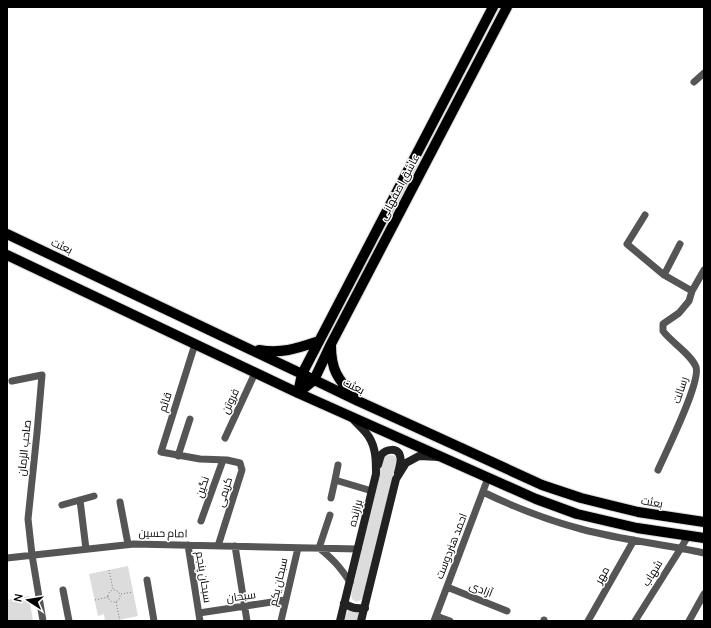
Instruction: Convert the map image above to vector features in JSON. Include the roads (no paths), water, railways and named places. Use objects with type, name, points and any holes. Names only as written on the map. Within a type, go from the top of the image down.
[{"type":"main road","name":"عاشق اصفهانی","points":[[298,393],[302,374],[493,7]]},
{"type":"main road","name":"عاشق اصفهانی","points":[[314,380],[331,344],[507,7]]},
{"type":"main road","name":"بعثت","points":[[7,234],[358,401],[542,485],[581,498],[638,512],[704,522]]},
{"type":"main road","points":[[7,256],[350,417],[536,499],[577,514],[637,528],[704,538]]},
{"type":"main road","points":[[248,348],[267,352],[280,352],[319,341]]},
{"type":"main road","points":[[331,344],[331,356],[334,369],[341,382],[358,401]]},
{"type":"main road","points":[[298,393],[314,380]]},
{"type":"main road","name":"برازنده","points":[[340,621],[376,474],[376,456],[369,436],[350,417]]},
{"type":"main road","points":[[361,621],[396,479],[400,457],[399,453],[391,450],[386,451],[381,456],[376,474]]},
{"type":"main road","points":[[396,479],[406,463],[419,456],[440,457]]},
{"type":"main road","points":[[536,499],[542,485]]},
{"type":"main road","points":[[344,603],[350,607],[358,609],[365,608]]},
{"type":"street","points":[[694,82],[704,74]]},
{"type":"street","points":[[645,215],[628,244],[664,275],[692,291]]},
{"type":"street","points":[[664,275],[680,244]]},
{"type":"street","name":"رسالت","points":[[658,470],[689,400],[696,374],[696,368],[693,361],[662,331],[663,324],[680,313],[689,301],[692,291],[704,270]]},
{"type":"street","name":"قائم","points":[[176,455],[161,452],[195,344]]},
{"type":"street","name":"فروتن","points":[[225,438],[255,373]]},
{"type":"street","name":"صاحب الزمان","points":[[12,381],[42,374],[28,519],[32,555]]},
{"type":"street","points":[[176,455],[190,419]]},
{"type":"street","name":"کریمی","points":[[176,455],[240,463],[242,470],[218,546]]},
{"type":"street","name":"نگین","points":[[201,521],[223,460]]},
{"type":"street","points":[[331,498],[338,465]]},
{"type":"street","name":"احمد هنردوست","points":[[435,618],[488,478]]},
{"type":"street","points":[[335,480],[372,491]]},
{"type":"street","points":[[483,492],[543,517],[587,530],[704,553]]},
{"type":"street","points":[[62,505],[94,496]]},
{"type":"street","points":[[80,500],[86,549]]},
{"type":"street","points":[[120,502],[128,544]]},
{"type":"street","points":[[330,515],[319,548],[333,559],[350,582]]},
{"type":"street","name":"شهاب","points":[[635,621],[688,536]]},
{"type":"street","name":"مهر","points":[[588,621],[634,540]]},
{"type":"street","name":"امام حسین","points":[[7,558],[128,544],[358,549]]},
{"type":"street","name":"سبحان پنجم","points":[[188,545],[200,621]]},
{"type":"street","points":[[235,546],[247,621]]},
{"type":"street","name":"سبحان یکم","points":[[280,621],[298,548]]},
{"type":"street","points":[[32,555],[43,621]]},
{"type":"street","points":[[147,580],[154,621]]},
{"type":"street","name":"آزادی","points":[[447,587],[507,611]]},
{"type":"street","points":[[63,590],[69,621]]},
{"type":"street","points":[[689,621],[704,594]]},
{"type":"street","name":"سبحان","points":[[199,613],[285,600]]},
{"type":"street","points":[[435,618],[450,621]]}]
